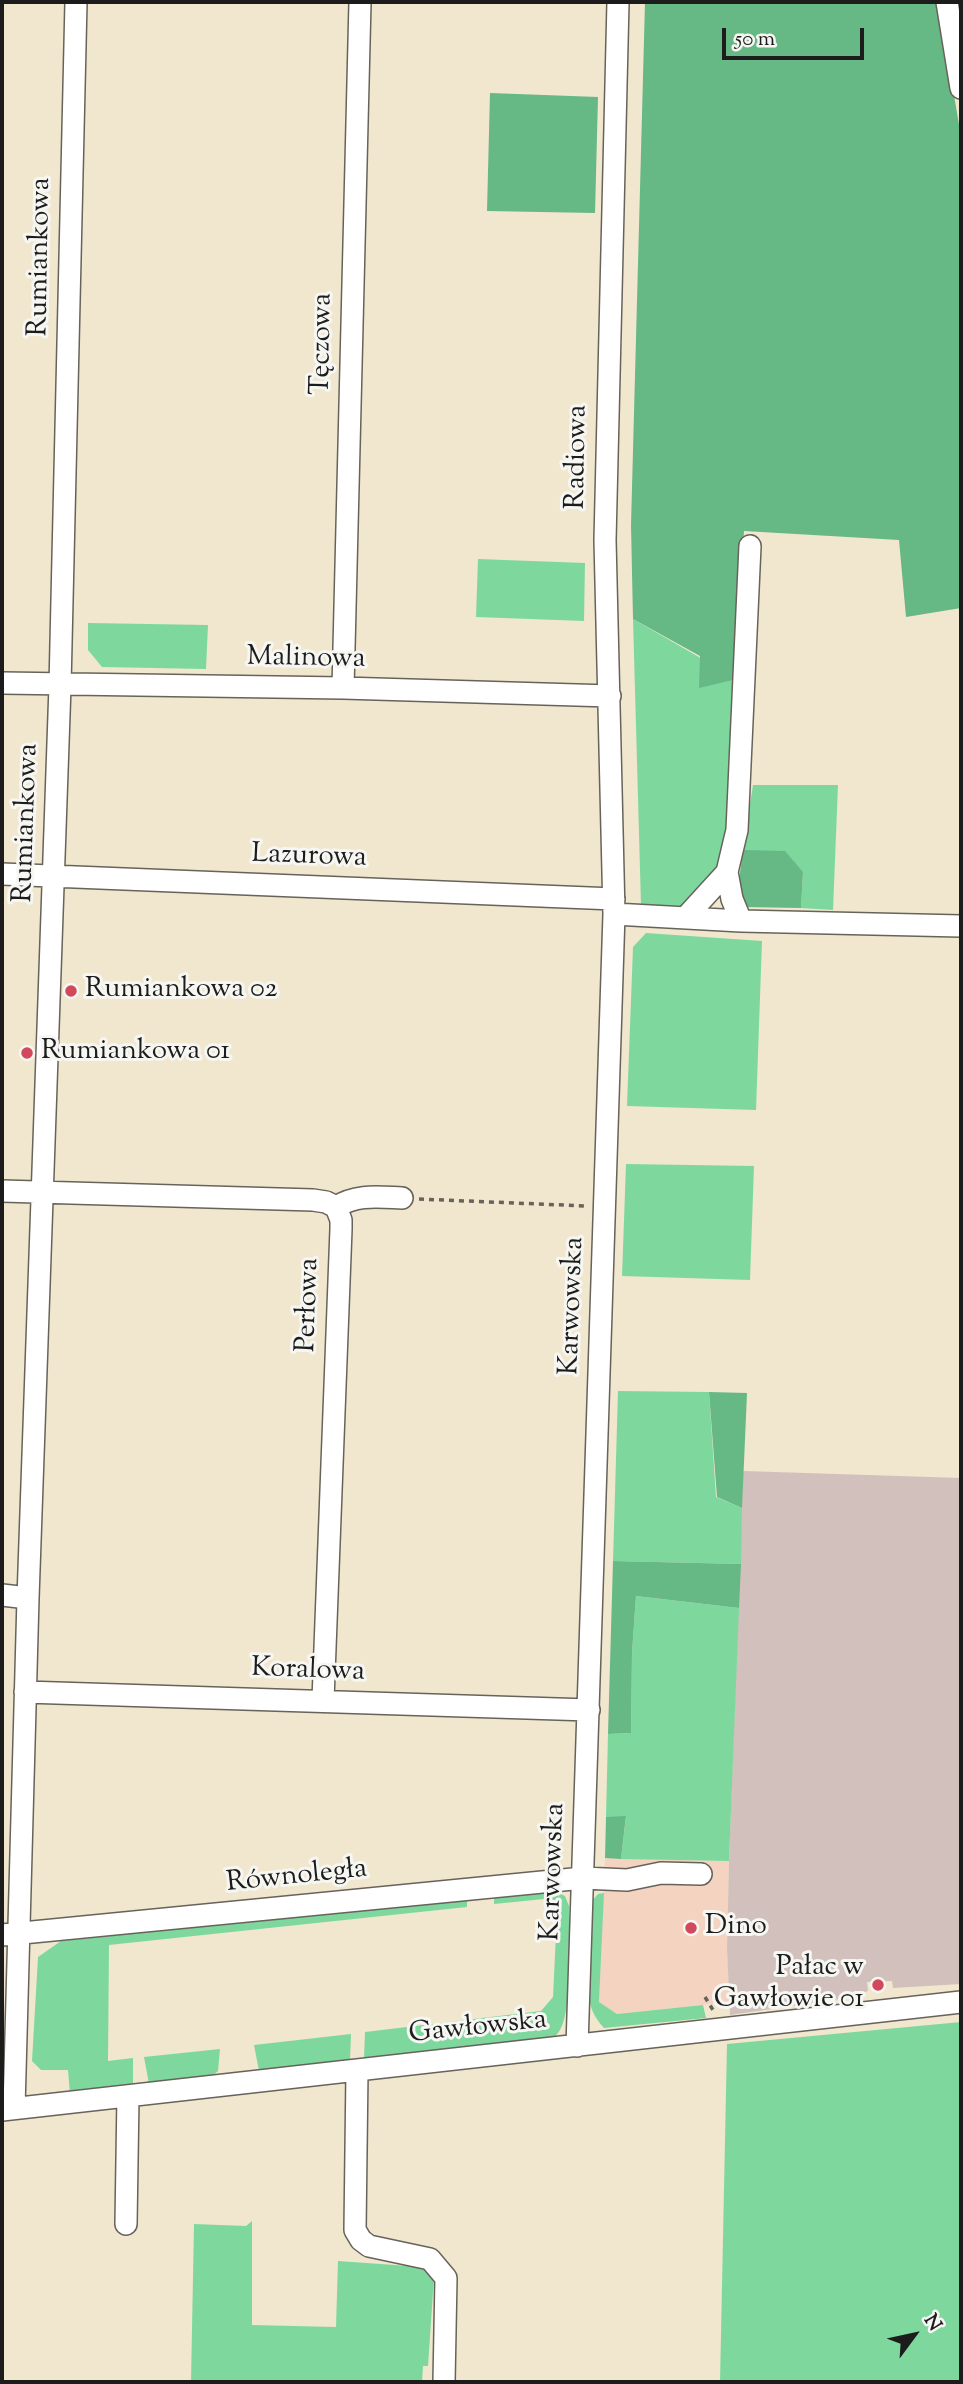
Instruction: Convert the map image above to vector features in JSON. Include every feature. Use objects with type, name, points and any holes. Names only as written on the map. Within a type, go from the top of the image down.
[{"type":"street","name":"Rumiankowa","points":[[8,2109],[10,1935],[25,1692],[44,1193],[60,686],[76,2]]},
{"type":"street","name":"Tęczowa","points":[[343,688],[360,2]]},
{"type":"street","name":"Radiowa","points":[[614,906],[605,540],[618,2]]},
{"type":"street","points":[[947,2],[961,88]]},
{"type":"street","points":[[741,921],[732,898],[727,872],[737,830],[750,547]]},
{"type":"street","name":"Malinowa","points":[[2,683],[60,686],[343,688],[610,696]]},
{"type":"street","points":[[685,918],[727,872]]},
{"type":"street","name":"Lazurowa","points":[[2,874],[614,906]]},
{"type":"street","points":[[614,906],[685,918],[961,926]]},
{"type":"street","name":"Karwowska","points":[[577,2046],[614,906]]},
{"type":"street","points":[[2,1191],[313,1200],[336,1207],[347,1200],[362,1196],[402,1198]]},
{"type":"street","name":"Perłowa","points":[[323,1700],[341,1229],[336,1207]]},
{"type":"street","points":[[2,1595],[28,1598]]},
{"type":"street","name":"Koralowa","points":[[25,1692],[589,1710]]},
{"type":"street","name":"Równoległa","points":[[10,1935],[583,1878],[627,1880],[661,1872],[701,1874]]},
{"type":"street","name":"Gawłowska","points":[[8,2109],[961,2002]]},
{"type":"street","points":[[357,2071],[355,2230],[369,2246],[430,2259],[446,2278],[444,2382]]},
{"type":"street","points":[[125,2224],[128,2096]]},
{"type":"path","points":[[402,1198],[606,1207]]},
{"type":"shaded area","points":[[743,1471],[961,1478],[961,1984],[893,1988],[892,1981],[867,1982],[868,1991],[840,1999],[730,2015],[727,1948],[729,1861]]},
{"type":"shaded area","points":[[605,1858],[729,1861],[727,1947],[730,2002],[617,2014],[599,2002]]},
{"type":"green space","points":[[645,2],[938,2],[961,136],[961,608],[906,617],[899,540],[744,531],[737,679],[699,688],[700,656],[633,619],[631,525]]},
{"type":"green space","points":[[490,93],[598,97],[595,213],[487,211]]},
{"type":"green space","points":[[478,559],[585,563],[584,621],[476,617]]},
{"type":"green space","points":[[633,619],[737,679],[727,851],[715,875],[687,906],[641,905]]},
{"type":"green space","points":[[88,623],[208,625],[206,669],[102,667],[88,650]]},
{"type":"green space","points":[[753,785],[838,785],[833,910],[801,908],[803,872],[743,850]]},
{"type":"green space","points":[[743,850],[785,851],[803,872],[801,908],[743,907],[739,880]]},
{"type":"green space","points":[[646,933],[762,941],[756,1110],[627,1106],[633,947]]},
{"type":"green space","points":[[626,1164],[754,1166],[750,1280],[622,1276]]},
{"type":"green space","points":[[618,1391],[709,1392],[716,1497],[742,1508],[741,1564],[613,1561]]},
{"type":"green space","points":[[709,1392],[747,1393],[742,1508],[717,1497]]},
{"type":"green space","points":[[613,1561],[741,1564],[739,1608],[636,1596],[631,1733],[608,1734]]},
{"type":"green space","points":[[636,1596],[739,1608],[729,1861],[621,1859],[626,1817],[606,1817],[608,1734],[631,1733]]},
{"type":"green space","points":[[626,1816],[621,1859],[605,1858],[606,1817]]},
{"type":"green space","points":[[552,1890],[565,1896],[569,1906],[570,1936],[568,1997],[561,2029],[554,2037],[364,2059],[365,2032],[541,2011],[553,1997],[557,1913],[544,1899],[494,1904],[494,1897]]},
{"type":"green space","points":[[604,1893],[599,2002],[617,2014],[703,2005],[706,2018],[604,2028],[593,2012],[588,1993],[592,1901],[598,1894]]},
{"type":"green space","points":[[467,1900],[467,1907],[109,1945],[108,2061],[133,2058],[133,2087],[70,2095],[68,2070],[41,2070],[32,2061],[38,1957],[61,1941]]},
{"type":"green space","points":[[961,2022],[961,2382],[720,2382],[727,2044]]},
{"type":"green space","points":[[351,2034],[350,2061],[259,2071],[254,2045]]},
{"type":"green space","points":[[220,2049],[218,2071],[208,2080],[149,2084],[144,2057]]},
{"type":"green space","points":[[252,2221],[252,2325],[336,2327],[338,2261],[423,2267],[434,2278],[428,2366],[423,2366],[422,2382],[191,2382],[194,2224],[246,2226]]},
{"type":"place","name":"Rumiankowa 02","points":[[71,991]]},
{"type":"place","name":"Rumiankowa 01","points":[[27,1053]]},
{"type":"place","name":"Dino","points":[[691,1928]]},
{"type":"place","name":"Pałac w Gawłowie 01","points":[[878,1985]]}]
